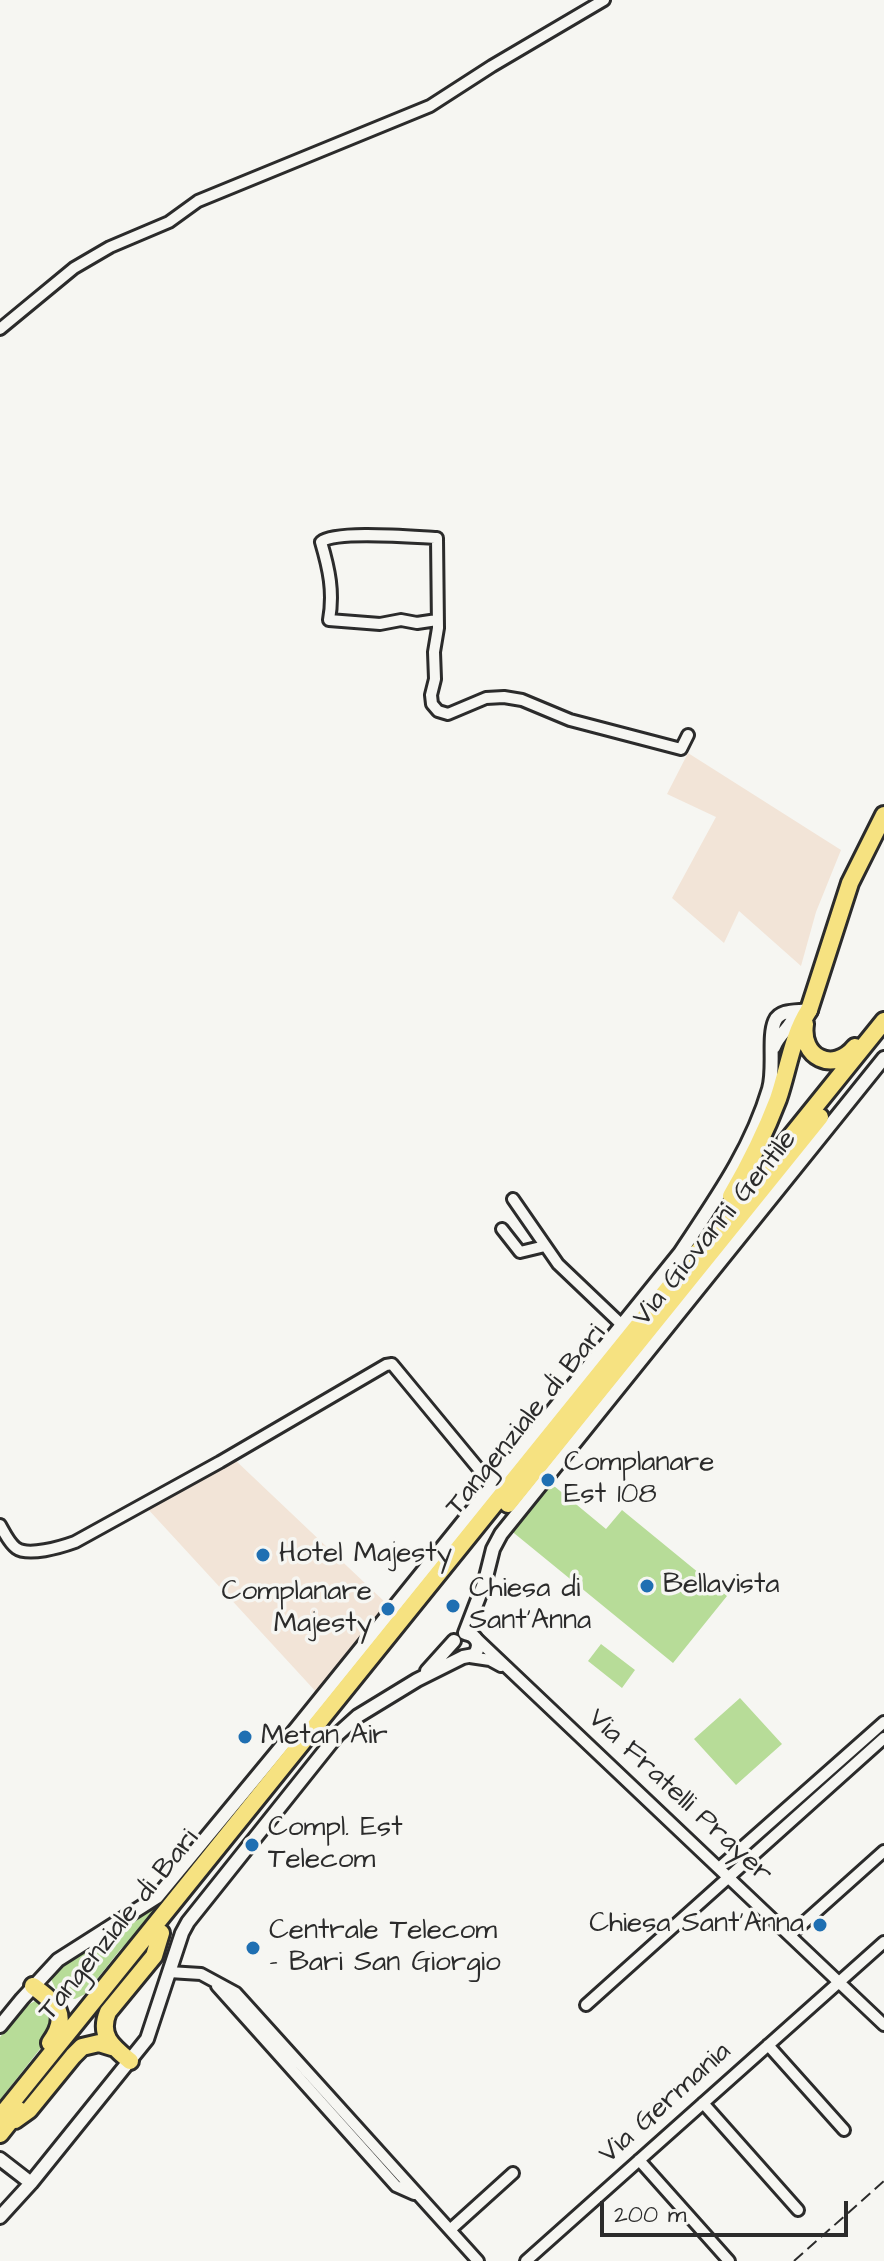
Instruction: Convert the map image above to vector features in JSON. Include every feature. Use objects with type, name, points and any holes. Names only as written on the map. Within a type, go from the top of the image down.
[{"type":"main road","points":[[703,1244],[706,1232],[728,1202],[763,1134],[778,1098],[802,1011],[841,907],[884,815]]},
{"type":"main road","points":[[802,1011],[805,1044],[815,1055],[830,1060],[840,1059],[850,1052],[884,1013]]},
{"type":"main road","name":"Tangenziale di Bari","points":[[156,1931],[884,1021]]},
{"type":"main road","name":"Tangenziale di Bari","points":[[1,2123],[884,1038]]},
{"type":"main road","points":[[51,2000],[65,2004],[83,2001],[131,1942],[156,1931],[154,1956],[108,2012],[104,2030],[112,2047]]},
{"type":"main road","points":[[1,2123],[9,2093],[58,2030],[61,2020],[51,2000],[33,1986]]},
{"type":"main road","points":[[1,2123],[29,2110],[82,2047],[99,2043],[112,2047],[130,2061]]},
{"type":"street","points":[[0,329],[74,268],[110,247],[169,222],[198,201],[430,106],[604,0]]},
{"type":"street","points":[[437,620],[417,623],[401,620],[380,624],[329,620],[331,586],[321,542],[327,538],[354,536],[437,538],[437,620],[434,652],[435,679],[431,695],[432,704],[438,711],[448,714],[486,698],[504,697],[522,700],[570,720],[681,749],[688,735]]},
{"type":"street","points":[[0,2026],[58,1960],[157,1897],[680,1253],[726,1185],[763,1109],[772,1079],[775,1021],[785,1012],[802,1011]]},
{"type":"street","name":"Via Giovanni Gentile","points":[[467,1657],[478,1647],[465,1638],[493,1549],[501,1534],[884,1058]]},
{"type":"street","points":[[513,1199],[558,1264],[622,1325]]},
{"type":"street","points":[[502,1229],[520,1252],[545,1246]]},
{"type":"street","points":[[0,1525],[19,1550],[39,1551],[75,1542],[392,1364],[492,1485]]},
{"type":"street","points":[[465,1638],[456,1653],[490,1660],[509,1672]]},
{"type":"street","points":[[417,1680],[465,1638]]},
{"type":"street","name":"Via Fratelli Prayer","points":[[465,1638],[501,1661],[509,1672],[884,2025]]},
{"type":"street","points":[[0,2217],[147,2039],[188,1922],[338,1734],[358,1716],[417,1680],[467,1657]]},
{"type":"street","points":[[860,1752],[884,1722]]},
{"type":"street","points":[[719,1868],[848,1761],[884,1738]]},
{"type":"street","points":[[586,2005],[848,1761]]},
{"type":"street","points":[[790,1935],[884,1851]]},
{"type":"street","name":"Via Germania","points":[[526,2261],[884,1942]]},
{"type":"street","points":[[169,1972],[201,1974],[236,1993],[478,2261]]},
{"type":"street","points":[[768,2045],[844,2130]]},
{"type":"street","points":[[703,2103],[798,2210]]},
{"type":"street","points":[[639,2160],[729,2261]]},
{"type":"street","points":[[3,2161],[31,2183]]},
{"type":"street","points":[[451,2229],[513,2173]]},
{"type":"shaded area","points":[[688,753],[841,850],[816,912],[801,966],[739,911],[724,943],[672,898],[716,817],[667,794]]},
{"type":"shaded area","name":"Hotel Majesty","points":[[233,1458],[387,1604],[380,1613],[382,1615],[318,1694],[146,1507]]},
{"type":"green space","name":"Bellavista","points":[[548,1481],[606,1529],[622,1510],[727,1596],[673,1663],[509,1529]]},
{"type":"green space","points":[[601,1644],[635,1670],[622,1688],[588,1661]]},
{"type":"green space","points":[[740,1698],[782,1744],[736,1785],[694,1739]]},
{"type":"green space","points":[[270,1765],[273,1767],[85,1994],[75,1999],[59,1996],[51,1979],[58,1965],[149,1908]]},
{"type":"green space","points":[[35,2001],[42,2002],[56,2014],[47,2040],[0,2100],[0,2037],[26,2006]]},
{"type":"railway","points":[[794,2261],[884,2181]]},
{"type":"place","name":"Complanare Est 108","points":[[548,1480]]},
{"type":"place","name":"Hotel Majesty","points":[[263,1555]]},
{"type":"place","name":"Bellavista","points":[[647,1586]]},
{"type":"place","name":"Chiesa di Sant'Anna","points":[[453,1606]]},
{"type":"place","name":"Complanare Majesty","points":[[388,1609]]},
{"type":"place","name":"Metan Air","points":[[245,1737]]},
{"type":"place","name":"Compl. Est Telecom","points":[[252,1845]]},
{"type":"place","name":"Chiesa Sant'Anna","points":[[820,1925]]},
{"type":"place","name":"Centrale Telecom - Bari San Giorgio","points":[[253,1948]]}]
